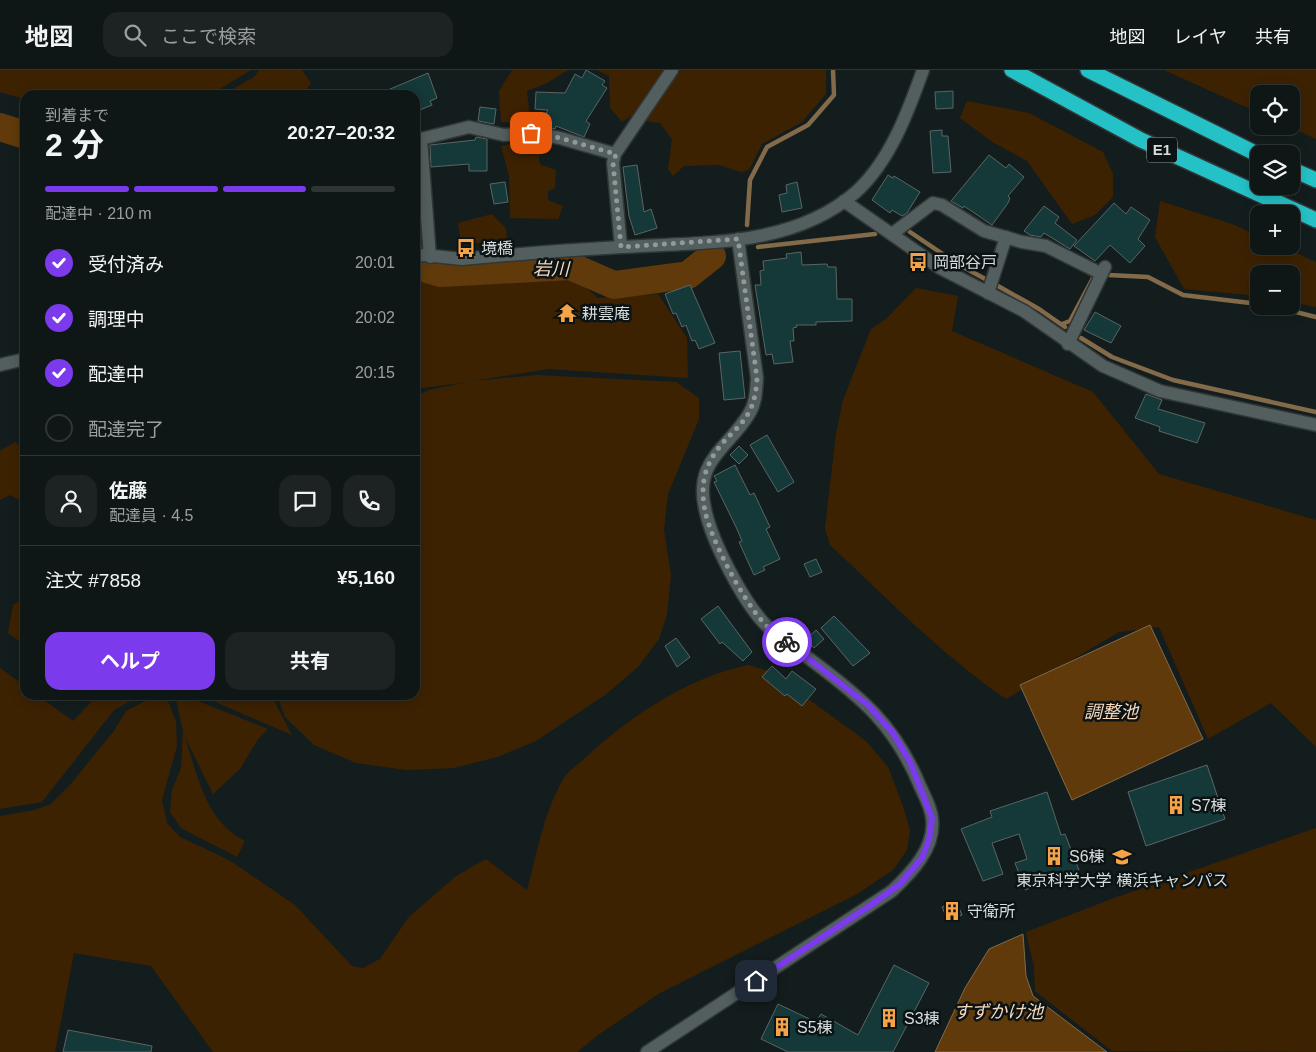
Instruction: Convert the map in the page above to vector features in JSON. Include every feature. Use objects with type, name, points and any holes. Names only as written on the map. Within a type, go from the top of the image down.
[{"type":"highway","name":"E1","points":[[1012,70],[1141,140],[1316,220]]},
{"type":"highway","name":"E1","points":[[1088,70],[1250,150]]},
{"type":"highway","points":[[1300,173],[1316,180]]},
{"type":"street","points":[[621,247],[613,163],[616,154],[672,70]]},
{"type":"street","points":[[420,186],[423,257],[462,259],[738,239],[783,231],[811,220],[844,201],[857,191],[890,145],[903,123],[923,70]]},
{"type":"street","points":[[420,138],[469,127],[504,135],[531,133],[560,138],[616,154]]},
{"type":"street","points":[[844,201],[940,268],[1024,312],[1068,344],[1103,366],[1160,391],[1316,424]]},
{"type":"street","points":[[892,234],[933,203],[942,205],[984,231],[1046,246],[1104,270],[1068,344]]},
{"type":"street","points":[[988,293],[1006,237]]},
{"type":"street","points":[[647,1052],[892,891],[908,876],[922,858],[929,840],[932,818],[910,762],[893,733],[868,705],[762,621],[741,590],[716,543],[705,512],[704,477],[709,464],[749,414],[756,398],[757,378],[738,239]]},
{"type":"street","points":[[0,365],[20,360]]},
{"type":"shaded area","points":[[0,70],[251,70],[218,90],[20,90],[20,98],[0,92]]},
{"type":"shaded area","points":[[259,70],[302,70],[311,83],[307,90],[231,90],[254,77]]},
{"type":"shaded area","points":[[512,70],[568,70],[547,83],[527,91],[529,111],[540,116],[537,124],[501,122],[499,91]]},
{"type":"shaded area","points":[[597,70],[665,70],[636,113],[622,122],[610,108],[609,76]]},
{"type":"shaded area","points":[[680,70],[826,70],[826,94],[802,122],[762,144],[749,170],[741,172],[719,165],[684,166],[673,176],[668,169],[672,139],[660,123],[645,121]]},
{"type":"shaded area","points":[[1164,70],[1316,70],[1316,139],[1300,132],[1300,85],[1250,85],[1250,109]]},
{"type":"shaded area","points":[[967,101],[1029,113],[1103,152],[1113,174],[1113,197],[1095,215],[1072,224],[1027,161],[994,143],[960,118]]},
{"type":"shaded area","points":[[527,140],[541,143],[539,161],[541,165],[556,170],[555,188],[548,191],[548,200],[563,206],[558,219],[510,218],[509,176],[501,146]]},
{"type":"shaded area","points":[[1160,201],[1232,224],[1250,232],[1250,255],[1300,255],[1316,262],[1316,307],[1300,304],[1300,265],[1250,265],[1250,295],[1184,289],[1155,237]]},
{"type":"shaded area","points":[[492,214],[506,228],[507,241],[461,244],[458,223]]},
{"type":"shaded area","points":[[572,276],[598,298],[658,294],[687,338],[688,378],[549,369],[472,381],[537,375],[676,382],[699,398],[699,419],[668,494],[664,529],[671,575],[667,614],[659,639],[638,667],[605,695],[536,741],[497,757],[454,768],[406,770],[356,763],[314,745],[285,717],[279,700],[420,700],[420,394],[429,390],[468,382],[420,387],[420,277]]},
{"type":"shaded area","points":[[916,288],[958,296],[952,331],[1093,392],[1159,474],[1316,520],[1316,747],[1271,703],[1208,739],[1159,627],[1119,632],[1006,699],[937,645],[830,545],[825,528],[836,434],[843,400],[871,329],[886,319]]},
{"type":"shaded area","points":[[15,442],[20,446],[20,500],[10,495],[0,500],[0,451]]},
{"type":"shaded area","points":[[20,600],[20,641],[8,633],[13,605]]},
{"type":"shaded area","points":[[749,665],[771,672],[866,741],[888,767],[903,806],[910,830],[907,850],[893,870],[857,894],[660,993],[598,1035],[577,1052],[213,1052],[151,966],[74,953],[55,1052],[0,1052],[0,816],[35,810],[51,804],[70,785],[114,731],[126,711],[147,700],[168,700],[176,722],[177,746],[162,800],[167,823],[180,837],[229,860],[295,905],[352,966],[363,968],[380,959],[408,918],[456,876],[486,859],[527,890],[546,818],[557,791],[569,772],[622,727],[661,700],[704,679]]},
{"type":"shaded area","points":[[0,668],[20,682],[20,700],[44,700],[73,721],[93,700],[133,700],[114,710],[42,802],[0,809]]},
{"type":"shaded area","points":[[176,700],[196,700],[268,729],[258,739],[240,769],[213,794],[185,737],[199,782],[212,810],[231,832],[245,841],[237,857],[181,828],[170,812],[172,790],[181,768],[183,731]]},
{"type":"shaded area","points":[[211,700],[274,700],[292,735]]},
{"type":"shaded area","points":[[1316,828],[1316,1052],[1112,1051],[1035,991],[1034,967],[1026,932],[1114,898]]},
{"type":"water","name":"調整池","points":[[1150,625],[1203,739],[1072,800],[1020,685]]},
{"type":"water","name":"すずかけ池","points":[[1023,934],[1026,976],[1033,996],[1107,1052],[935,1052],[965,988],[989,949]]},
{"type":"building","points":[[586,70],[605,81],[602,85],[607,88],[586,121],[590,124],[584,137],[556,126],[555,129],[540,125],[548,110],[535,109],[536,92],[565,93],[575,74],[582,78]]},
{"type":"building","points":[[428,73],[437,98],[430,101],[432,105],[420,110],[420,90],[388,90]]},
{"type":"building","points":[[953,91],[953,108],[936,109],[935,92]]},
{"type":"building","points":[[480,107],[496,109],[494,124],[478,121]]},
{"type":"building","points":[[942,130],[942,136],[948,136],[951,172],[933,173],[930,131]]},
{"type":"building","points":[[476,137],[487,139],[487,171],[469,171],[469,164],[431,167],[430,145],[475,140]]},
{"type":"building","points":[[989,155],[1006,168],[1009,164],[1024,177],[1008,196],[1010,198],[1008,203],[992,225],[964,206],[963,208],[951,201]]},
{"type":"building","points":[[637,165],[644,212],[651,209],[657,228],[635,235],[629,216],[623,167]]},
{"type":"building","points":[[888,175],[893,178],[894,176],[920,192],[907,213],[902,216],[892,210],[890,213],[872,200]]},
{"type":"building","points":[[505,182],[508,202],[494,204],[490,184]]},
{"type":"building","points":[[797,182],[802,208],[782,212],[779,195],[787,193],[786,185]]},
{"type":"building","points":[[1114,203],[1126,214],[1131,207],[1150,220],[1138,239],[1145,246],[1130,263],[1110,245],[1095,261],[1074,246]]},
{"type":"building","points":[[1044,206],[1059,217],[1055,223],[1077,240],[1070,249],[1044,233],[1041,237],[1030,235],[1024,231]]},
{"type":"building","points":[[801,252],[802,265],[827,264],[828,267],[836,267],[837,299],[852,299],[852,321],[816,322],[816,325],[796,325],[797,327],[793,328],[794,341],[790,341],[793,362],[774,364],[772,354],[766,355],[755,285],[761,285],[760,271],[764,270],[763,261],[787,258],[786,254]]},
{"type":"building","points":[[690,285],[715,343],[699,349],[695,340],[692,341],[686,325],[682,327],[676,313],[673,314],[665,294]]},
{"type":"building","points":[[1095,312],[1121,326],[1111,343],[1084,330]]},
{"type":"building","points":[[740,351],[745,398],[724,400],[719,353]]},
{"type":"building","points":[[1146,394],[1162,400],[1158,409],[1205,423],[1197,443],[1159,431],[1160,427],[1135,418]]},
{"type":"building","points":[[767,435],[794,482],[778,492],[750,445]]},
{"type":"building","points":[[739,446],[748,455],[739,464],[730,455]]},
{"type":"building","points":[[735,465],[750,495],[754,493],[770,527],[766,529],[780,559],[763,567],[765,570],[754,575],[739,542],[742,541],[737,529],[714,482],[717,481],[714,476]]},
{"type":"building","points":[[816,559],[822,572],[810,577],[804,564]]},
{"type":"building","points":[[718,606],[752,652],[743,661],[722,642],[720,644],[701,619]]},
{"type":"building","points":[[834,616],[870,653],[853,666],[821,628]]},
{"type":"building","points":[[816,630],[824,639],[814,648],[806,639]]},
{"type":"building","points":[[676,638],[690,657],[677,667],[665,646]]},
{"type":"building","points":[[772,666],[786,679],[792,671],[816,689],[802,706],[787,694],[785,696],[762,677]]},
{"type":"building","name":"S7棟","points":[[1207,765],[1225,819],[1146,846],[1128,792]]},
{"type":"building","points":[[1047,792],[1061,835],[1065,834],[1079,870],[1025,890],[1015,863],[1027,859],[1019,834],[992,843],[1003,874],[983,881],[961,829],[992,817],[990,811]]},
{"type":"building","name":"守衛所","points":[[956,901],[962,915],[948,921],[942,907]]},
{"type":"building","points":[[894,965],[929,983],[893,1052],[788,1052],[761,1039],[778,1004],[816,1022],[821,1014],[858,1035]]},
{"type":"building","points":[[68,1030],[152,1046],[151,1052],[63,1052]]},
{"type":"waterway","name":"岩川","points":[[747,225],[750,180],[767,147],[808,125],[834,95],[833,70]]},
{"type":"waterway","name":"岩川","points":[[0,127],[20,133]]},
{"type":"waterway","points":[[910,232],[956,263],[987,280]]},
{"type":"waterway","points":[[758,247],[875,234]]},
{"type":"waterway","name":"岩川","points":[[420,262],[427,269],[441,273],[570,266],[614,285],[688,275],[712,256]]},
{"type":"waterway","points":[[1109,275],[1148,277],[1183,295],[1250,303]]},
{"type":"waterway","points":[[1062,324],[1070,321],[1093,278]]},
{"type":"waterway","points":[[998,286],[1039,309],[1065,327]]},
{"type":"waterway","points":[[1300,313],[1316,317]]},
{"type":"waterway","points":[[1081,338],[1112,357],[1173,380],[1316,412]]},
{"type":"way so far","points":[[531,133],[560,138],[616,154],[613,163],[621,247],[738,239],[757,378],[756,398],[749,414],[721,446],[709,464],[704,477],[705,512],[716,543],[741,590],[762,621],[787,642]]},
{"type":"place","name":"境橋","points":[[466,248]]},
{"type":"place","name":"岡部谷戸","points":[[918,262]]},
{"type":"place","name":"耕雲庵","points":[[567,313]]},
{"type":"place","name":"S7棟","points":[[1176,805]]},
{"type":"place","name":"S6棟","points":[[1054,856]]},
{"type":"place","name":"東京科学大学 横浜キャンパス","points":[[1122,857]]},
{"type":"place","name":"守衛所","points":[[952,911]]},
{"type":"place","name":"S3棟","points":[[889,1018]]},
{"type":"place","name":"S5棟","points":[[782,1027]]},
{"type":"route","points":[[756,981],[900,884],[922,858],[929,840],[932,818],[910,762],[893,733],[868,705],[787,642]]}]
